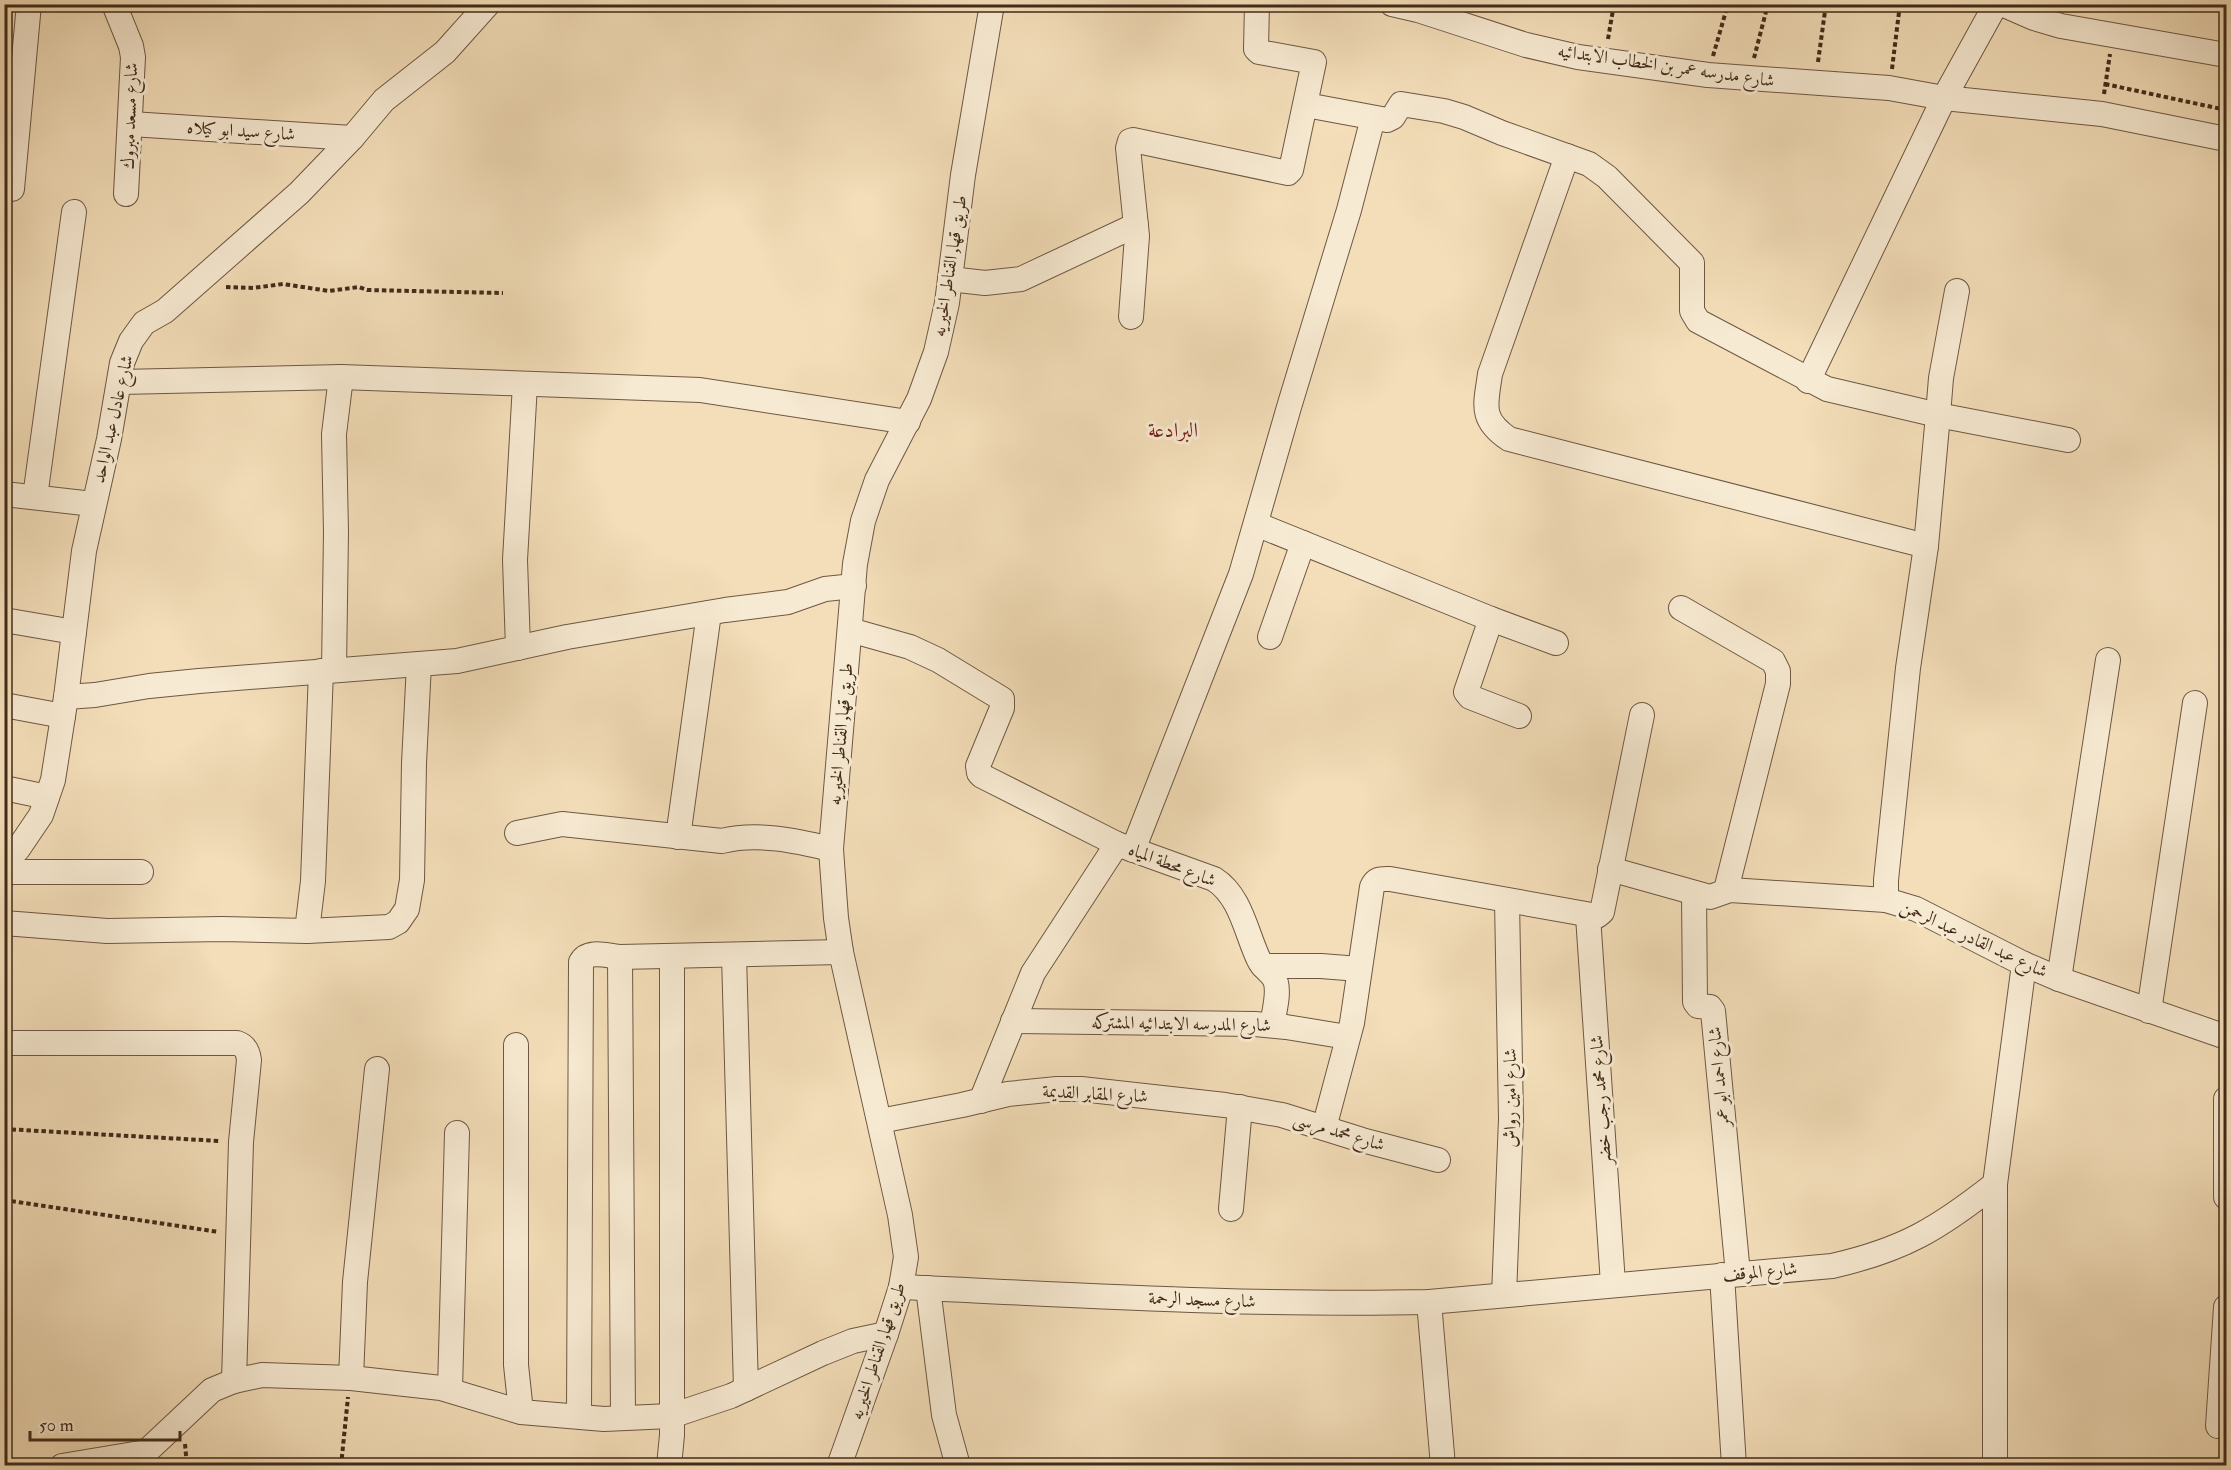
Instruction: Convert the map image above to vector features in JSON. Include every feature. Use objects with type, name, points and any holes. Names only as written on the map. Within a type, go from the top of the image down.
[{"type":"street","points":[[12,189],[29,4]]},
{"type":"street","name":"شارع مسعد مبروك","points":[[114,4],[131,46],[133,57],[126,194]]},
{"type":"street","name":"شارع عادل عبد الواحد","points":[[4,864],[18,849],[41,815],[53,780],[65,707],[84,551],[109,439],[122,363],[131,341],[144,323],[165,311],[299,193],[352,138],[384,100],[445,52],[488,4]]},
{"type":"street","name":"طريق قها, القناطر الخيريه","points":[[839,1466],[886,1334],[901,1287],[906,1257],[904,1236],[841,952],[836,918],[831,849],[854,586],[859,543],[869,500],[886,460],[919,399],[936,352],[950,279],[963,175],[992,4]]},
{"type":"street","points":[[1131,317],[1136,225],[1128,148],[1130,141],[1288,173],[1291,170],[1314,62],[1259,52],[1256,49],[1257,4]]},
{"type":"street","name":"شارع مدرسه عمر بن الخطاب الابتدائيه","points":[[1392,4],[1418,10],[1526,45],[1604,61],[1749,79],[1889,88],[1944,98],[2102,114],[2226,139]]},
{"type":"street","points":[[1808,381],[1944,98],[1996,4]]},
{"type":"street","points":[[2002,4],[2034,18],[2061,26],[2226,55]]},
{"type":"street","points":[[1306,105],[1390,120],[1399,106],[1404,104],[1444,111],[1599,170],[1689,259],[1693,266],[1692,311],[1698,321],[1808,381],[1847,395],[2068,440]]},
{"type":"street","points":[[981,1101],[1041,958],[1125,847],[1225,619],[1241,574],[1349,210],[1372,118]]},
{"type":"street","name":"شارع سيد ابو كيلاه","points":[[131,124],[352,138]]},
{"type":"street","points":[[1567,156],[1490,374],[1486,410],[1494,429],[1509,439],[1926,546]]},
{"type":"street","points":[[35,497],[74,212]]},
{"type":"street","points":[[950,279],[985,283],[1021,279],[1136,225]]},
{"type":"street","points":[[1886,900],[1886,879],[1908,668],[1926,546],[1941,378],[1957,291]]},
{"type":"street","points":[[120,382],[341,377],[700,390],[908,422]]},
{"type":"street","points":[[307,931],[313,881],[336,532],[334,435],[341,377]]},
{"type":"street","points":[[518,648],[515,560],[525,384]]},
{"type":"street","points":[[4,494],[93,504]]},
{"type":"street","points":[[1256,524],[1491,619],[1557,643]]},
{"type":"street","points":[[1270,638],[1303,543]]},
{"type":"street","points":[[4,705],[65,707],[95,695],[149,686],[458,661],[567,637],[789,602],[825,590],[854,586]]},
{"type":"street","points":[[1681,608],[1773,662],[1778,671],[1778,684],[1726,891]]},
{"type":"street","points":[[678,837],[709,613]]},
{"type":"street","points":[[1491,619],[1466,692],[1470,697],[1519,716]]},
{"type":"street","points":[[4,620],[74,632]]},
{"type":"street","name":"شارع محطة المياه","points":[[850,630],[910,647],[938,660],[1002,699],[1002,708],[978,766],[982,776],[1125,847],[1214,879],[1222,884],[1234,899],[1263,966],[1272,975],[1276,984],[1272,1025]]},
{"type":"street","points":[[2059,979],[2108,660]]},
{"type":"street","points":[[4,923],[106,931],[222,929],[307,931],[389,927],[398,922],[407,909],[412,880],[414,762],[419,664]]},
{"type":"street","points":[[2149,1011],[2195,703]]},
{"type":"street","points":[[1324,1128],[1352,1023],[1372,887],[1378,879],[1597,916],[1602,912],[1642,715]]},
{"type":"street","points":[[4,788],[47,797]]},
{"type":"street","points":[[517,833],[562,824],[722,841],[736,838],[790,839],[831,849]]},
{"type":"street","name":"شارع عبد القادر عبد الرحمن","points":[[1610,869],[1715,897],[1726,891],[1886,900],[1916,909],[2059,979],[2226,1037]]},
{"type":"street","points":[[4,872],[141,872]]},
{"type":"street","name":"شارع احمد ابو عمر","points":[[1694,893],[1695,1002],[1698,1006],[1710,1007],[1713,1011],[1730,1275]]},
{"type":"street","name":"شارع امين رواش","points":[[1504,1295],[1511,1119],[1507,901]]},
{"type":"street","name":"شارع محمد رجب خضر","points":[[1588,916],[1613,1284]]},
{"type":"street","points":[[579,1416],[581,962],[585,955],[589,954],[620,957],[841,952]]},
{"type":"street","points":[[734,955],[746,1389]]},
{"type":"street","points":[[669,1466],[672,1435],[672,956]]},
{"type":"street","points":[[620,957],[623,1418]]},
{"type":"street","points":[[1995,1466],[1995,1184],[2024,963]]},
{"type":"street","points":[[1263,966],[1359,969]]},
{"type":"street","name":"شارع المدرسه الابتدائيه المشتركه","points":[[1013,1022],[1272,1025],[1347,1037]]},
{"type":"street","points":[[4,1043],[226,1043],[242,1045],[248,1052],[240,1142],[234,1381]]},
{"type":"street","points":[[516,1046],[516,1365],[521,1412]]},
{"type":"street","points":[[351,1378],[355,1282],[377,1070]]},
{"type":"street","name":"شارع المقابر القديمة","points":[[880,1121],[1032,1091],[1081,1089],[1240,1107]]},
{"type":"street","points":[[2226,1099],[2226,1197]]},
{"type":"street","points":[[1231,1209],[1240,1107]]},
{"type":"street","name":"شارع محمد مرسى","points":[[1240,1107],[1282,1115],[1438,1160]]},
{"type":"street","points":[[450,1389],[457,1133]]},
{"type":"street","name":"شارع الموقف","points":[[1504,1295],[1832,1266],[1868,1258],[1903,1245],[1935,1228],[1995,1184]]},
{"type":"street","points":[[1730,1275],[1734,1466]]},
{"type":"street","name":"شارع مسجد الرحمة","points":[[901,1287],[1271,1303],[1429,1302],[1504,1295]]},
{"type":"street","points":[[928,1288],[944,1415],[958,1466]]},
{"type":"street","points":[[1429,1302],[1443,1466]]},
{"type":"street","points":[[2218,1426],[2226,1306]]},
{"type":"street","points":[[62,1466],[103,1457],[131,1456],[146,1452],[206,1396],[234,1381],[262,1375],[351,1378],[450,1389],[521,1412],[604,1419],[671,1416],[703,1407],[853,1341],[886,1334]]},
{"type":"path","points":[[1604,61],[1614,4]]},
{"type":"path","points":[[1708,75],[1728,4]]},
{"type":"path","points":[[1749,79],[1768,4]]},
{"type":"path","points":[[1815,84],[1826,4]]},
{"type":"path","points":[[1889,88],[1900,4]]},
{"type":"path","points":[[2113,36],[2105,84],[2226,110]]},
{"type":"path","points":[[192,285],[253,288],[283,284],[329,291],[359,287],[367,290],[503,293]]},
{"type":"path","points":[[4,1129],[240,1142]]},
{"type":"path","points":[[4,1200],[238,1235]]},
{"type":"path","points":[[341,1466],[351,1378]]},
{"type":"district","name":"البرادعة","points":[[1173,430]]}]
